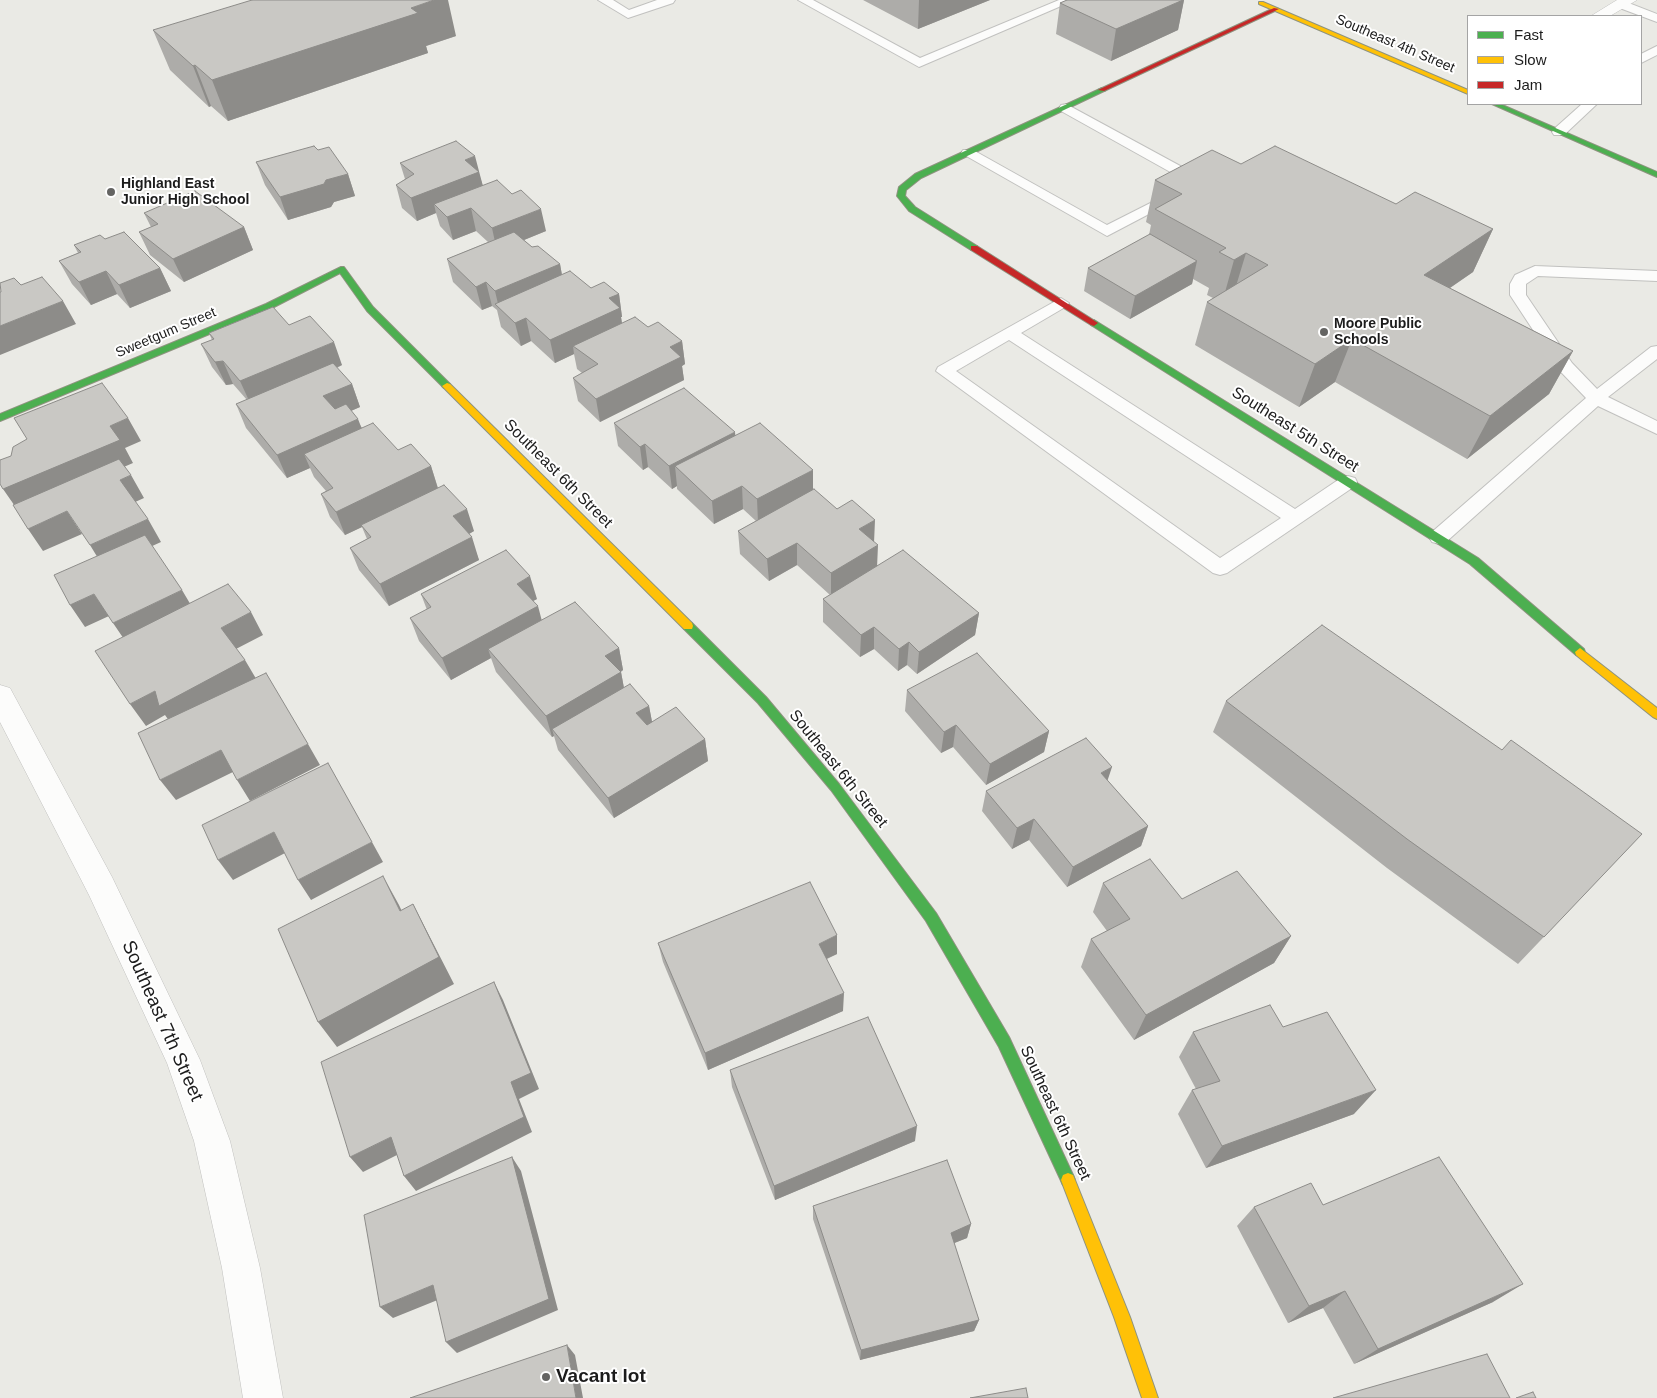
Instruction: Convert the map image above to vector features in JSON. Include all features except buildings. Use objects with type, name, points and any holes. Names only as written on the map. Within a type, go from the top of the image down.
[{"type":"street","name":"Southeast 4th Street","points":[[1255,0],[1467,92]]},
{"type":"street","points":[[1601,15],[1625,2]]},
{"type":"street","points":[[968,153],[1276,9]]},
{"type":"street","points":[[1497,105],[1657,174]]},
{"type":"street","name":"Southeast 5th Street","points":[[968,153],[908,182],[902,188],[901,196],[912,209],[1439,538],[1502,584],[1613,680],[1657,714]]},
{"type":"street","name":"Sweetgum Street","points":[[0,418],[269,306],[341,270]]},
{"type":"street","name":"Southeast 6th Street","points":[[341,270],[370,309],[762,700],[836,787],[931,917],[1004,1042],[1068,1178],[1122,1317],[1150,1398]]},
{"type":"street","name":"Southeast 7th Street","points":[[0,696],[101,887],[183,1060],[212,1141],[241,1268],[263,1398]]},
{"type":"lane","points":[[604,0],[628,14],[668,0]]},
{"type":"lane","points":[[804,0],[919,63],[1069,0]]},
{"type":"lane","points":[[1625,2],[1657,18]]},
{"type":"lane","points":[[1642,59],[1657,50]]},
{"type":"lane","points":[[1559,132],[1589,105]]},
{"type":"lane","points":[[968,153],[1107,231],[1201,183],[1066,108]]},
{"type":"lane","points":[[1657,276],[1535,270],[1521,278],[1518,284],[1518,295],[1566,367],[1596,398],[1657,428]]},
{"type":"lane","points":[[1061,303],[944,371],[1220,568],[1348,482]]},
{"type":"lane","points":[[1010,333],[1295,518]]},
{"type":"lane","points":[[1439,538],[1596,398],[1657,351]]},
{"type":"traffic: fast","points":[[974,248],[912,209],[901,196],[902,189],[918,176],[1102,90]]},
{"type":"traffic: fast","points":[[1497,105],[1657,175]]},
{"type":"traffic: fast","points":[[0,418],[269,306],[341,269],[370,309],[447,386]]},
{"type":"traffic: fast","points":[[1094,323],[1474,561],[1580,652]]},
{"type":"traffic: fast","points":[[688,626],[762,700],[835,787],[931,917],[1004,1042],[1068,1180]]},
{"type":"traffic: slow","points":[[1261,3],[1467,92]]},
{"type":"traffic: slow","points":[[447,386],[688,626]]},
{"type":"traffic: slow","points":[[1580,652],[1657,714]]},
{"type":"traffic: slow","points":[[1068,1180],[1122,1317],[1150,1398]]},
{"type":"traffic: jam","points":[[1102,90],[1276,9]]},
{"type":"traffic: jam","points":[[974,248],[1094,323]]},
{"type":"place","name":"Highland East Junior High School","points":[[111,192]]},
{"type":"place","name":"Moore Public Schools","points":[[1324,332]]},
{"type":"place","name":"Vacant lot","points":[[546,1377]]}]
